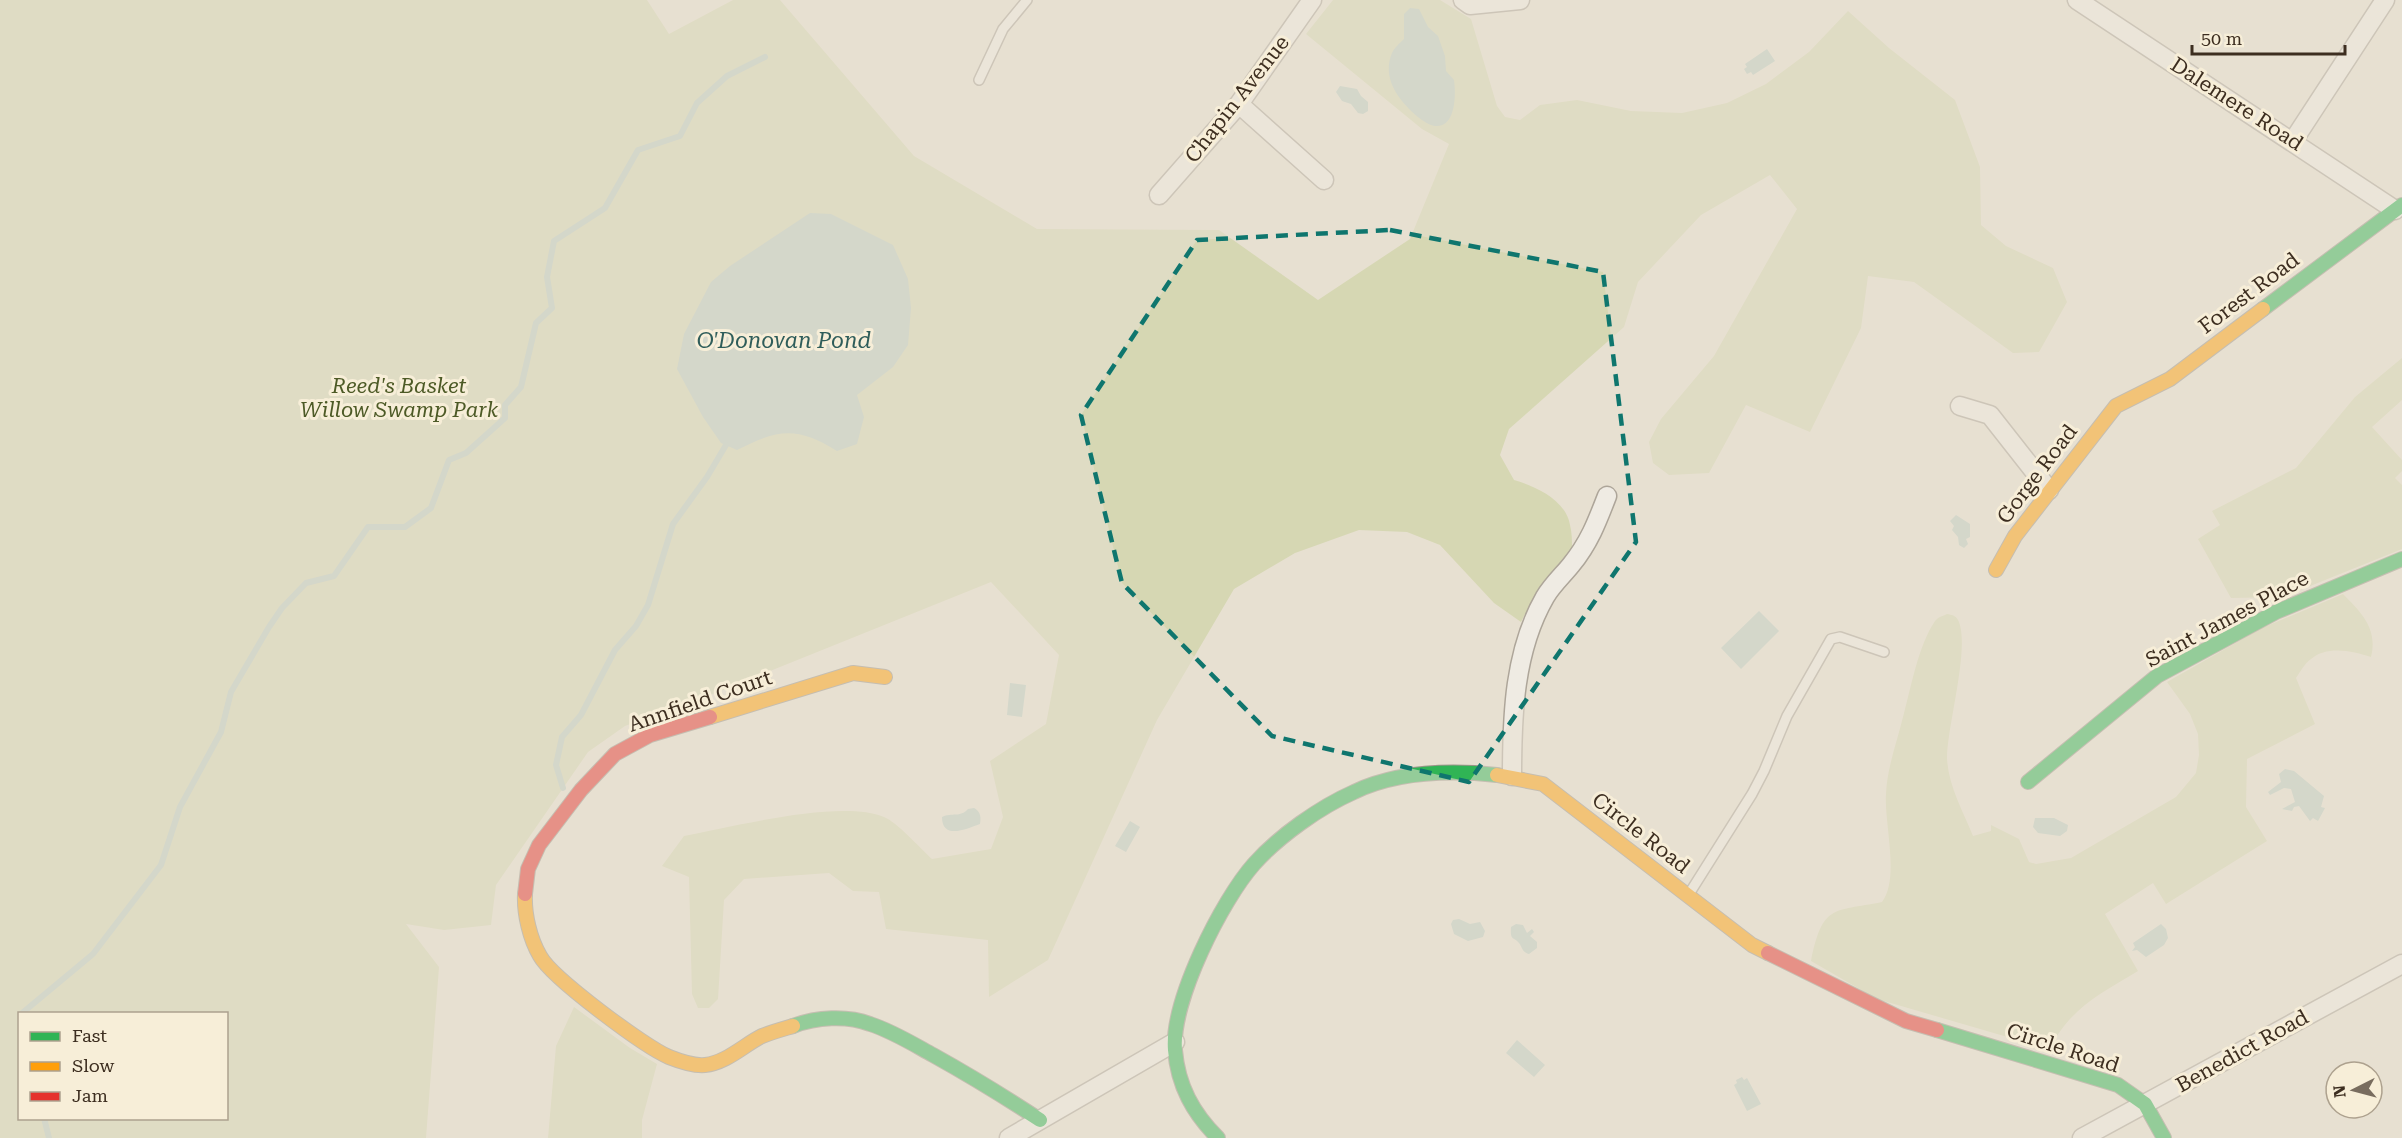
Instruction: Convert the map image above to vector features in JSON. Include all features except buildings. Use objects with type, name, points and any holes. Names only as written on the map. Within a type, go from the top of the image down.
[{"type":"street","name":"Chapin Avenue","points":[[1159,195],[1239,104],[1312,0]]},
{"type":"street","points":[[1463,0],[1470,5],[1520,0]]},
{"type":"street","points":[[2293,141],[2385,0]]},
{"type":"street","name":"Dalemere Road","points":[[2089,3],[2293,141],[2399,207]]},
{"type":"street","points":[[1239,104],[1324,180]]},
{"type":"street","name":"Forest Road","points":[[2116,406],[2170,379],[2399,207]]},
{"type":"street","points":[[1960,406],[1990,415],[2049,489]]},
{"type":"street","name":"Gorge Road","points":[[1996,570],[2015,536],[2049,489],[2116,406]]},
{"type":"street","points":[[1512,776],[1514,696],[1527,639],[1545,596],[1573,564],[1593,534],[1607,496]]},
{"type":"street","name":"Saint James Place","points":[[2028,782],[2157,676],[2276,612],[2402,560]]},
{"type":"street","name":"Annfield Court","points":[[885,677],[853,673],[650,735],[615,754],[581,790],[539,845],[528,869],[525,898],[529,930],[540,957],[557,977],[647,1044],[669,1057],[688,1063],[712,1063],[728,1057],[763,1036],[797,1024],[821,1019],[844,1019],[869,1023],[908,1041],[974,1078],[1040,1120]]},
{"type":"street","name":"Circle Road","points":[[1175,1042],[1184,997],[1205,941],[1238,884],[1268,849],[1330,804],[1367,786],[1415,775],[1469,772],[1512,776],[1543,784],[1752,945],[1906,1021],[2118,1085],[2145,1104],[2164,1138]]},
{"type":"street","name":"Benedict Road","points":[[2082,1138],[2402,964]]},
{"type":"street","points":[[1009,1138],[1175,1042],[1183,1084],[1197,1117],[1218,1138]]},
{"type":"lane","points":[[979,80],[1003,29],[1027,0]]},
{"type":"lane","points":[[1688,896],[1752,794],[1787,716],[1831,639],[1840,637],[1884,652]]},
{"type":"highlighted area","points":[[1390,230],[1603,272],[1636,542],[1469,782],[1272,736],[1122,583],[1081,415],[1197,240]]},
{"type":"green space","name":"Reed's Basket Willow Swamp Park","points":[[0,0],[647,0],[669,34],[733,0],[780,0],[914,156],[1037,229],[1219,230],[1318,300],[1410,239],[1449,144],[1422,129],[1306,34],[1333,0],[1440,0],[1471,19],[1497,106],[1505,117],[1520,120],[1540,105],[1577,100],[1631,111],[1682,113],[1727,103],[1766,84],[1809,52],[1848,11],[1889,48],[1955,100],[1980,167],[1981,225],[2006,246],[2053,268],[2067,302],[2039,352],[2013,353],[1914,282],[1868,276],[1861,328],[1810,432],[1746,405],[1709,473],[1669,475],[1653,463],[1649,442],[1661,419],[1714,356],[1797,209],[1770,175],[1701,215],[1638,282],[1624,327],[1509,429],[1500,455],[1514,480],[1540,490],[1556,501],[1567,516],[1572,537],[1572,549],[1538,589],[1521,622],[1494,603],[1440,545],[1407,532],[1359,530],[1295,553],[1234,589],[1157,720],[1048,960],[989,997],[988,940],[886,929],[879,892],[853,891],[829,873],[744,879],[724,900],[718,999],[709,1008],[698,1008],[692,994],[689,877],[662,866],[684,836],[786,816],[841,811],[865,812],[884,817],[902,830],[932,859],[991,849],[1003,817],[990,761],[1046,724],[1059,655],[991,582],[713,694],[625,726],[588,752],[496,885],[491,925],[444,930],[406,924],[439,967],[426,1138],[0,1138]]},
{"type":"green space","points":[[2402,358],[2402,400],[2372,427],[2402,460],[2402,471],[2395,478],[2402,485],[2402,549],[2283,597],[2231,598],[2198,539],[2220,525],[2212,511],[2296,468],[2355,397]]},
{"type":"green space","points":[[2343,594],[2367,622],[2372,638],[2371,657],[2340,650],[2325,652],[2309,661],[2296,678],[2315,724],[2247,759],[2246,807],[2267,841],[2166,904],[2153,883],[2105,914],[2138,971],[2087,1003],[2067,1022],[2049,1049],[1877,999],[1811,961],[1820,929],[1832,914],[1852,907],[1882,902],[1887,892],[1891,865],[1886,806],[1888,775],[1924,642],[1938,618],[1947,614],[1955,616],[1961,632],[1960,666],[1947,758],[1950,778],[1957,798],[1973,836],[1991,831],[1991,825],[2019,839],[2029,862],[2036,864],[2071,858],[2176,797],[2196,773],[2199,755],[2198,734],[2190,714],[2167,682],[2262,628]]},
{"type":"green space","points":[[574,1007],[630,1048],[657,1064],[642,1120],[642,1138],[548,1138],[556,1046]]},
{"type":"water","points":[[1410,8],[1419,9],[1428,27],[1438,36],[1445,56],[1446,71],[1454,80],[1453,109],[1447,122],[1442,125],[1431,125],[1418,117],[1399,97],[1391,81],[1389,63],[1393,51],[1404,39],[1404,14]]},
{"type":"water","points":[[1767,49],[1775,61],[1753,75],[1751,72],[1747,74],[1744,69],[1747,67],[1745,64]]},
{"type":"water","points":[[1340,86],[1357,89],[1368,102],[1368,111],[1363,114],[1358,113],[1351,104],[1342,101],[1336,92]]},
{"type":"water","name":"O'Donovan Pond","points":[[810,213],[831,214],[893,245],[908,279],[911,308],[908,345],[893,367],[857,395],[864,417],[857,444],[837,451],[810,437],[787,433],[764,438],[737,450],[721,443],[703,417],[677,369],[684,334],[711,282],[730,266]]},
{"type":"water","points":[[1956,515],[1970,524],[1970,537],[1966,539],[1968,544],[1964,548],[1959,545],[1958,537],[1952,530],[1954,526],[1950,521]]},
{"type":"water","points":[[1759,611],[1779,631],[1741,669],[1721,648]]},
{"type":"water","points":[[1010,683],[1026,685],[1022,717],[1007,715]]},
{"type":"water","points":[[2285,769],[2294,771],[2324,796],[2321,807],[2325,808],[2318,821],[2313,818],[2310,821],[2299,806],[2294,807],[2292,811],[2282,809],[2295,802],[2291,789],[2284,788],[2270,795],[2268,792],[2281,782],[2279,774]]},
{"type":"water","points":[[974,808],[980,815],[980,824],[957,831],[946,829],[942,817]]},
{"type":"water","points":[[2035,818],[2054,818],[2068,825],[2067,831],[2060,836],[2038,833],[2033,827]]},
{"type":"water","points":[[1130,821],[1140,827],[1126,852],[1115,846]]},
{"type":"water","points":[[1459,919],[1470,924],[1480,922],[1485,931],[1483,937],[1468,941],[1454,934],[1451,924],[1453,920]]},
{"type":"water","points":[[1516,924],[1523,925],[1527,933],[1532,929],[1534,932],[1530,936],[1537,942],[1537,948],[1529,954],[1523,951],[1512,936],[1511,927]]},
{"type":"water","points":[[2161,924],[2166,929],[2168,938],[2164,945],[2146,957],[2137,950],[2132,951],[2135,947],[2133,943]]},
{"type":"water","points":[[1517,1040],[1545,1065],[1534,1077],[1506,1053]]},
{"type":"water","points":[[1742,1077],[1744,1080],[1747,1078],[1761,1104],[1747,1111],[1734,1085],[1737,1083],[1736,1080]]},
{"type":"waterway","points":[[23,1012],[93,954],[161,865],[180,807],[221,732],[231,692],[282,608],[306,583],[334,576],[368,527],[405,527],[431,508],[449,460],[466,453],[505,418],[505,405],[521,387],[536,323],[552,308],[547,277],[554,241],[605,208],[638,150],[680,136],[697,103],[727,76],[765,57]]},
{"type":"waterway","points":[[563,788],[556,765],[562,737],[581,715],[615,650],[636,626],[648,605],[673,524],[707,477],[726,445]]},
{"type":"waterway","points":[[44,1120],[49,1138]]},
{"type":"traffic: fast","points":[[2263,309],[2402,205]]},
{"type":"traffic: fast","points":[[2028,782],[2157,676],[2276,612],[2402,559]]},
{"type":"traffic: fast","points":[[1218,1138],[1194,1109],[1183,1087],[1175,1050],[1176,1029],[1181,1005],[1201,952],[1241,880],[1264,853],[1301,823],[1341,798],[1371,785],[1424,774],[1497,775]]},
{"type":"traffic: fast","points":[[793,1026],[821,1019],[842,1018],[878,1027],[987,1086],[1040,1120]]},
{"type":"traffic: fast","points":[[1937,1030],[2118,1085],[2145,1104],[2164,1138]]},
{"type":"traffic: slow","points":[[1996,570],[2015,536],[2116,406],[2170,379],[2263,309]]},
{"type":"traffic: slow","points":[[710,717],[853,673],[885,677]]},
{"type":"traffic: slow","points":[[1497,775],[1543,784],[1752,945],[1768,953]]},
{"type":"traffic: slow","points":[[525,894],[531,934],[536,949],[548,966],[600,1011],[640,1040],[669,1057],[696,1065],[713,1064],[762,1036],[793,1026]]},
{"type":"traffic: jam","points":[[525,894],[528,869],[539,845],[581,790],[615,754],[650,735],[710,717]]},
{"type":"traffic: jam","points":[[1768,953],[1906,1021],[1937,1030]]}]
